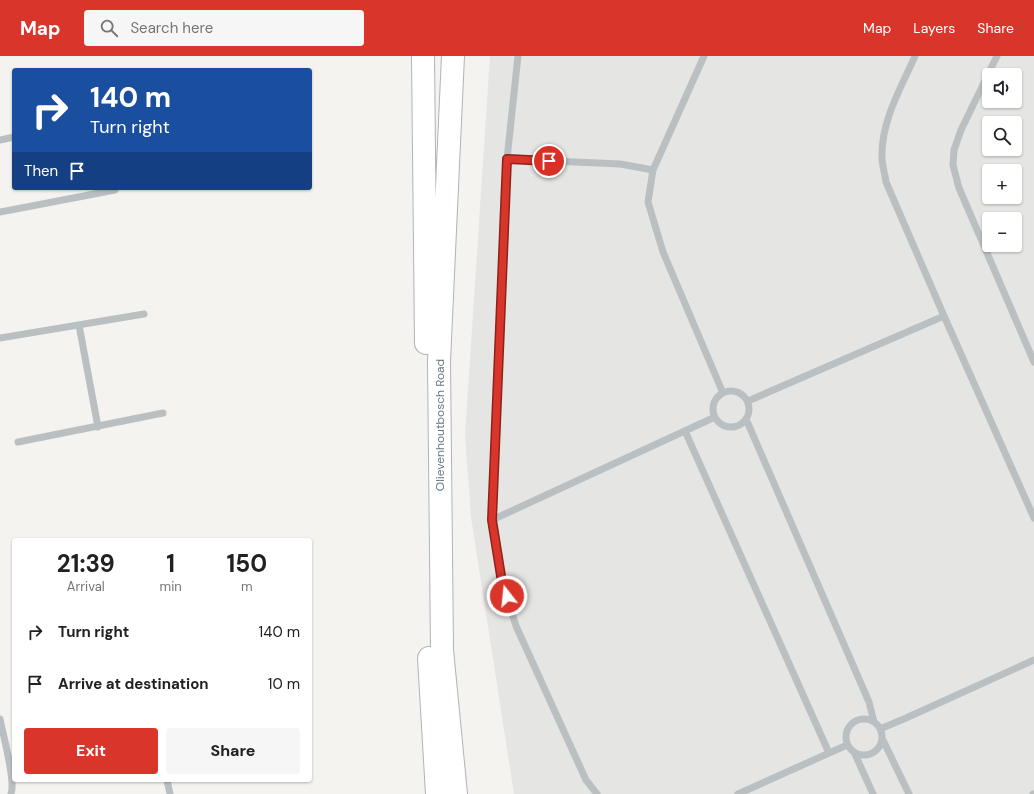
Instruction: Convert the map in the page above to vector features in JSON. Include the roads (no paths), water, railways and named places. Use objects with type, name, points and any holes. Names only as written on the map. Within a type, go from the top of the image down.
[{"type":"main road","name":"Olievenhoutbosch Road","points":[[423,56],[429,671],[437,794]]},
{"type":"main road","name":"Olievenhoutbosch Road","points":[[454,56],[439,361],[442,650],[456,794]]},
{"type":"street","points":[[518,56],[507,159],[492,520],[502,582],[516,626],[586,780],[597,794]]},
{"type":"street","points":[[704,56],[653,170],[648,202],[663,252],[723,393]]},
{"type":"street","points":[[915,56],[885,126],[882,158],[886,182],[1034,518]]},
{"type":"street","points":[[997,56],[961,130],[954,150],[952,165],[959,188],[1034,362]]},
{"type":"street","points":[[0,140],[12,137]]},
{"type":"street","points":[[507,159],[620,164],[653,170]]},
{"type":"street","points":[[0,212],[115,190]]},
{"type":"street","points":[[0,338],[144,314]]},
{"type":"street","points":[[748,401],[944,316]]},
{"type":"street","points":[[79,325],[98,427]]},
{"type":"street","points":[[732,391],[741,394],[748,401],[750,410],[746,419],[740,425],[730,427],[721,424],[715,417],[713,408],[716,399],[723,393],[732,391]]},
{"type":"street","points":[[18,442],[163,413]]},
{"type":"street","points":[[492,520],[715,417]]},
{"type":"street","points":[[746,419],[869,702],[874,722]]},
{"type":"street","points":[[685,431],[829,753]]},
{"type":"street","points":[[880,728],[906,718],[1034,660]]},
{"type":"street","points":[[0,719],[10,753],[12,777],[11,794]]},
{"type":"street","points":[[882,738],[881,744],[872,753],[860,755],[854,752],[847,745],[846,732],[854,721],[868,719],[874,722],[880,728],[882,738],[909,794]]},
{"type":"street","points":[[738,794],[847,745]]},
{"type":"street","points":[[854,752],[873,794]]},
{"type":"street","points":[[167,782],[170,794]]}]
